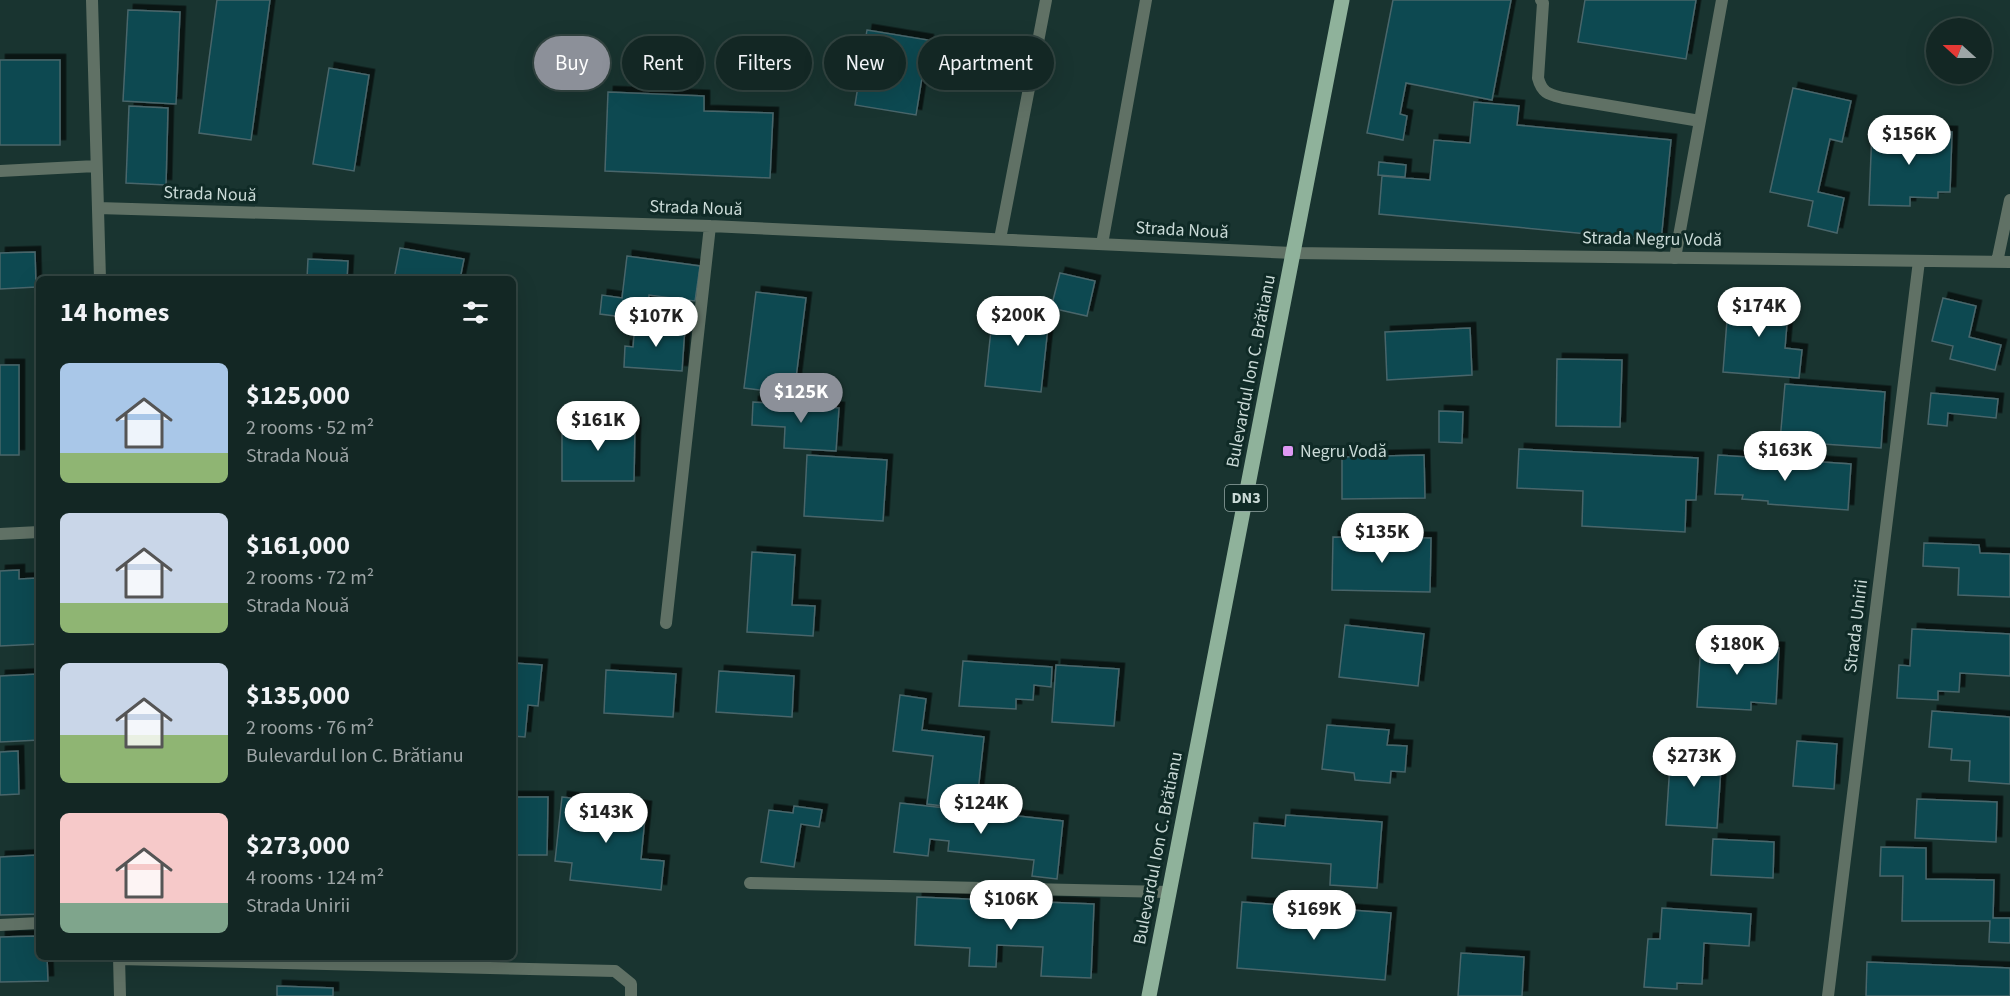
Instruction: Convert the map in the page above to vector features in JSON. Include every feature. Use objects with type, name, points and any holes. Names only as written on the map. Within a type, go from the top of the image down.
[{"type":"main road","name":"Bulevardul Ion C. Brătianu","points":[[1149,996],[1342,0]]},
{"type":"street","points":[[92,0],[100,276]]},
{"type":"street","points":[[1000,239],[1046,0]]},
{"type":"street","points":[[1102,244],[1146,0]]},
{"type":"street","points":[[1541,0],[1543,3],[1538,78],[1540,88],[1550,95],[1563,99],[1700,121]]},
{"type":"street","points":[[1676,258],[1722,0]]},
{"type":"street","points":[[0,171],[96,166]]},
{"type":"street","points":[[2004,262],[2010,200]]},
{"type":"street","name":"Strada Nouă","points":[[98,208],[710,226],[1293,253]]},
{"type":"street","points":[[666,623],[710,226]]},
{"type":"street","name":"Strada Negru Vodă","points":[[1293,253],[2004,262]]},
{"type":"street","name":"Strada Unirii","points":[[1828,996],[1919,261]]},
{"type":"street","points":[[0,534],[36,532]]},
{"type":"street","points":[[750,883],[1169,892]]},
{"type":"street","points":[[0,925],[36,923]]},
{"type":"street","points":[[119,960],[120,996]]},
{"type":"street","points":[[195,960],[615,971],[631,984],[631,996]]},
{"type":"building","points":[[217,0],[270,0],[251,140],[199,133]]},
{"type":"building","points":[[1393,0],[1511,0],[1492,100],[1406,83],[1400,114],[1407,116],[1403,140],[1367,133]]},
{"type":"building","points":[[1585,0],[1696,0],[1686,59],[1578,42]]},
{"type":"building","points":[[128,10],[180,12],[176,104],[123,101]]},
{"type":"building","points":[[867,30],[904,36],[866,36]]},
{"type":"building","points":[[906,36],[918,38],[918,90],[920,90],[916,115],[855,105],[857,90],[906,90]]},
{"type":"building","points":[[0,60],[60,60],[60,145],[0,145]]},
{"type":"building","points":[[329,68],[369,75],[354,171],[313,164]]},
{"type":"building","points":[[1793,88],[1851,101],[1842,142],[1830,139],[1818,192],[1844,198],[1837,233],[1808,226],[1813,201],[1770,192]]},
{"type":"building","points":[[608,92],[704,96],[704,111],[773,113],[770,178],[605,171]]},
{"type":"building","points":[[1474,102],[1519,106],[1517,125],[1671,140],[1661,241],[1379,214],[1382,176],[1430,180],[1434,140],[1470,143]]},
{"type":"building","points":[[129,106],[168,108],[166,185],[126,183]]},
{"type":"building","points":[[1872,130],[1952,132],[1950,192],[1938,192],[1938,198],[1910,197],[1910,206],[1869,205]]},
{"type":"building","points":[[1379,162],[1406,165],[1405,177],[1378,175]]},
{"type":"building","points":[[400,248],[464,259],[461,276],[395,276]]},
{"type":"building","points":[[35,252],[36,287],[0,289],[0,253]]},
{"type":"building","points":[[627,256],[700,266],[695,301],[649,295],[646,320],[600,314],[602,295],[622,298]]},
{"type":"building","points":[[308,259],[348,261],[347,276],[307,276]]},
{"type":"building","points":[[1060,273],[1095,281],[1087,316],[1051,308]]},
{"type":"building","points":[[756,292],[806,298],[794,394],[744,388]]},
{"type":"building","points":[[1729,294],[1789,299],[1785,348],[1802,350],[1799,378],[1723,372]]},
{"type":"building","points":[[1943,298],[1976,306],[1969,337],[2001,345],[1995,370],[1950,359],[1953,346],[1932,341]]},
{"type":"building","points":[[994,302],[1050,308],[1041,392],[985,386]]},
{"type":"building","points":[[635,324],[685,327],[682,371],[624,367],[625,346],[633,347]]},
{"type":"building","points":[[1470,328],[1472,375],[1387,380],[1385,332]]},
{"type":"building","points":[[1557,359],[1622,360],[1620,427],[1556,426]]},
{"type":"building","points":[[0,365],[19,365],[19,455],[0,455]]},
{"type":"building","points":[[1785,384],[1885,392],[1881,448],[1780,441]]},
{"type":"building","points":[[1931,393],[1998,399],[1996,418],[1948,413],[1947,426],[1928,424]]},
{"type":"building","points":[[753,402],[839,408],[836,451],[784,448],[785,427],[752,425]]},
{"type":"building","points":[[1439,411],[1463,412],[1462,443],[1439,442]]},
{"type":"building","points":[[635,423],[634,481],[562,481],[562,424]]},
{"type":"building","points":[[1519,449],[1698,458],[1696,500],[1686,500],[1685,532],[1582,526],[1583,491],[1517,488]]},
{"type":"building","points":[[807,455],[887,460],[883,521],[804,516]]},
{"type":"building","points":[[1424,455],[1425,498],[1342,499],[1342,457]]},
{"type":"building","points":[[1718,455],[1851,464],[1848,510],[1768,504],[1768,501],[1742,499],[1743,495],[1715,494]]},
{"type":"building","points":[[1333,537],[1431,538],[1430,592],[1332,590]]},
{"type":"building","points":[[1924,543],[1979,545],[1980,553],[2010,554],[2010,597],[1958,595],[1959,568],[1923,566]]},
{"type":"building","points":[[752,552],[795,555],[792,605],[815,606],[813,636],[747,632]]},
{"type":"building","points":[[19,570],[19,579],[36,578],[36,644],[0,646],[0,571]]},
{"type":"building","points":[[1345,625],[1424,634],[1418,686],[1339,677]]},
{"type":"building","points":[[1912,629],[2010,634],[2010,676],[1960,673],[1959,692],[1938,691],[1938,700],[1897,698],[1899,665],[1910,666]]},
{"type":"building","points":[[1701,643],[1779,648],[1776,704],[1751,702],[1751,710],[1697,707]]},
{"type":"building","points":[[963,661],[1052,667],[1051,687],[1034,685],[1033,700],[1016,699],[1016,709],[959,706]]},
{"type":"building","points":[[516,663],[542,665],[538,706],[528,705],[525,737],[516,736]]},
{"type":"building","points":[[1056,665],[1119,669],[1114,726],[1052,722]]},
{"type":"building","points":[[606,670],[676,674],[673,717],[604,713]]},
{"type":"building","points":[[719,671],[794,676],[792,717],[716,712]]},
{"type":"building","points":[[36,674],[36,740],[0,742],[0,676]]},
{"type":"building","points":[[900,695],[926,699],[922,730],[984,737],[976,810],[927,804],[933,756],[893,751]]},
{"type":"building","points":[[1932,711],[2010,717],[2010,784],[1969,781],[1970,761],[1951,760],[1952,749],[1929,747]]},
{"type":"building","points":[[1327,725],[1389,730],[1387,745],[1407,746],[1405,772],[1391,771],[1390,783],[1355,780],[1354,773],[1322,769]]},
{"type":"building","points":[[1797,741],[1837,744],[1834,789],[1793,786]]},
{"type":"building","points":[[1671,749],[1722,752],[1717,828],[1666,825]]},
{"type":"building","points":[[18,751],[19,794],[0,795],[0,752]]},
{"type":"building","points":[[516,797],[548,797],[547,855],[516,855]]},
{"type":"building","points":[[562,797],[646,807],[641,859],[664,861],[661,890],[570,880],[572,863],[555,861]]},
{"type":"building","points":[[1917,799],[1997,802],[1996,842],[1915,838]]},
{"type":"building","points":[[900,803],[1063,821],[1057,879],[1032,876],[1034,860],[948,851],[949,841],[930,839],[928,856],[894,852]]},
{"type":"building","points":[[794,806],[822,810],[819,827],[801,824],[794,867],[761,862],[769,810],[793,813]]},
{"type":"building","points":[[1286,815],[1382,822],[1377,888],[1330,885],[1331,864],[1252,858],[1254,823],[1285,826]]},
{"type":"building","points":[[1713,839],[1774,842],[1773,878],[1711,875]]},
{"type":"building","points":[[1881,847],[1926,848],[1926,879],[1994,880],[1993,918],[2010,918],[2010,943],[1989,942],[1990,921],[1902,921],[1903,876],[1880,876]]},
{"type":"building","points":[[36,855],[36,914],[0,915],[0,857]]},
{"type":"building","points":[[917,897],[1094,904],[1091,978],[1041,976],[1043,947],[997,945],[996,967],[969,966],[970,948],[915,945]]},
{"type":"building","points":[[1242,902],[1391,913],[1385,980],[1237,968]]},
{"type":"building","points":[[1662,908],[1751,914],[1749,946],[1704,943],[1702,984],[1677,983],[1677,989],[1644,987],[1648,939],[1660,939]]},
{"type":"building","points":[[36,936],[36,960],[47,960],[48,981],[0,982],[0,937]]},
{"type":"building","points":[[1461,953],[1524,957],[1522,996],[1458,996]]},
{"type":"building","points":[[1867,962],[2010,968],[2010,996],[1866,996]]},
{"type":"building","points":[[277,986],[333,988],[333,996],[277,996]]},
{"type":"place","name":"Negru Vodă","points":[[1288,451]]}]
